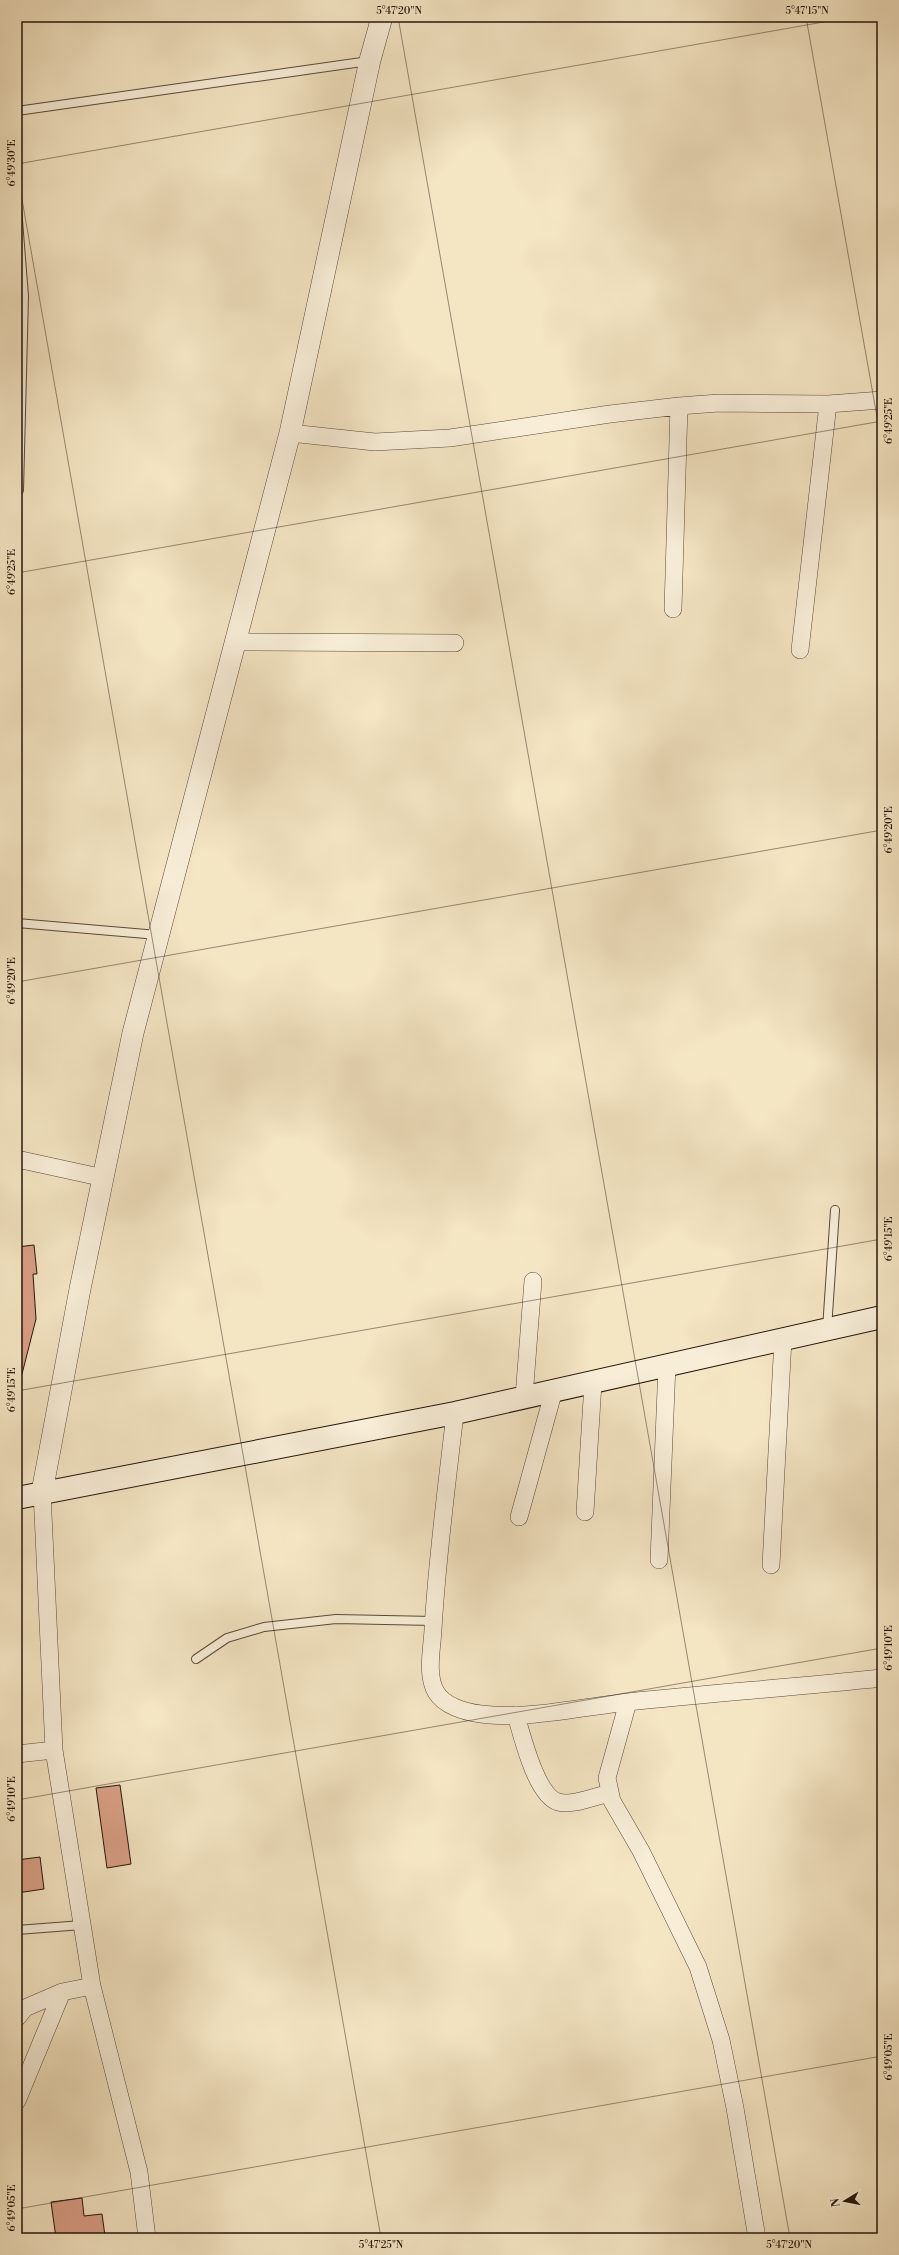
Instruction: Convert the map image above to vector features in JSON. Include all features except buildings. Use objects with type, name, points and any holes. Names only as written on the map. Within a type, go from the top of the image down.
[{"type":"main road","points":[[17,1498],[455,1413],[882,1317]]},
{"type":"street","points":[[147,2238],[139,2172],[92,1986],[54,1750],[42,1492],[80,1289],[133,1033],[237,642],[290,432],[370,60],[382,17]]},
{"type":"street","points":[[290,432],[375,442],[450,438],[610,414],[679,406],[719,403],[828,404],[882,400]]},
{"type":"street","points":[[800,650],[828,404]]},
{"type":"street","points":[[673,609],[679,406]]},
{"type":"street","points":[[237,642],[455,643]]},
{"type":"street","points":[[17,1159],[104,1178]]},
{"type":"street","points":[[524,1397],[533,1280]]},
{"type":"street","points":[[771,1565],[783,1340]]},
{"type":"street","points":[[659,1560],[667,1365]]},
{"type":"street","points":[[585,1512],[593,1383]]},
{"type":"street","points":[[519,1517],[554,1390]]},
{"type":"street","points":[[455,1413],[440,1532],[431,1676],[437,1693],[445,1702],[457,1708],[481,1714],[516,1715],[628,1702],[882,1678]]},
{"type":"street","points":[[628,1702],[607,1778],[612,1801],[644,1858],[698,1967],[721,2040],[735,2108],[757,2238]]},
{"type":"street","points":[[516,1715],[540,1784],[551,1798],[558,1802],[573,1802],[610,1792]]},
{"type":"street","points":[[17,1754],[54,1750]]},
{"type":"street","points":[[17,2018],[25,2008],[62,1992],[92,1986]]},
{"type":"street","points":[[17,2101],[62,1992]]},
{"type":"lane","points":[[17,111],[370,60]]},
{"type":"lane","points":[[17,208],[24,296],[20,346],[19,490]]},
{"type":"lane","points":[[17,923],[159,935]]},
{"type":"lane","points":[[827,1330],[835,1210]]},
{"type":"lane","points":[[196,1658],[227,1638],[264,1627],[336,1619],[434,1621]]},
{"type":"lane","points":[[17,1930],[82,1925]]}]
